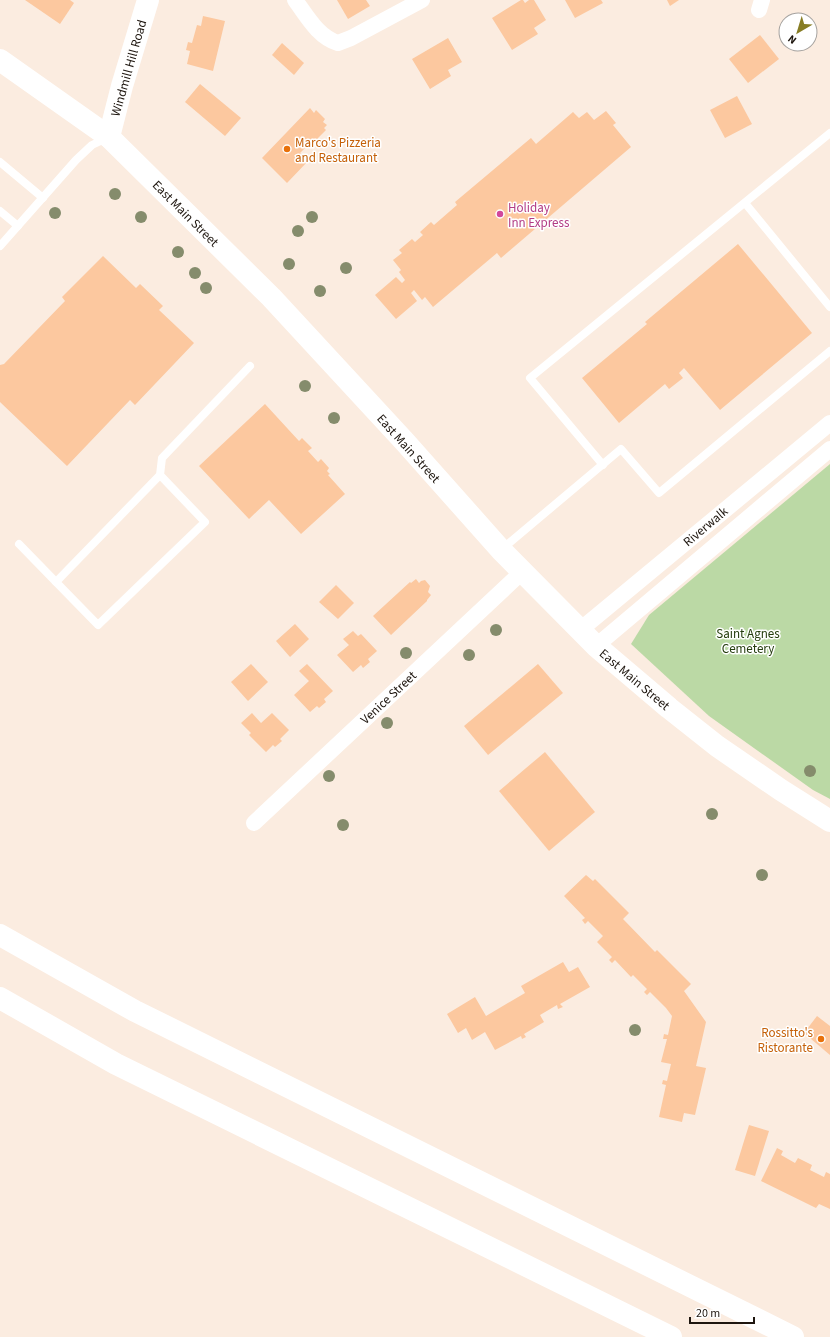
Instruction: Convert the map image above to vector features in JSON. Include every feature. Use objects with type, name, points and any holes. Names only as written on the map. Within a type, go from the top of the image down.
[{"type":"main road","name":"Windmill Hill Road","points":[[109,137],[122,86],[148,0]]},
{"type":"main road","name":"East Main Street","points":[[0,60],[109,137],[271,297],[405,442],[501,550],[596,646],[669,708],[717,746],[781,790],[830,821]]},
{"type":"main road","points":[[0,935],[135,1011],[793,1337]]},
{"type":"main road","points":[[0,998],[116,1064]]},
{"type":"main road","points":[[0,1010],[116,1064],[671,1337]]},
{"type":"street","points":[[295,0],[326,38],[338,43],[351,38],[422,0]]},
{"type":"street","name":"Riverwalk","points":[[580,630],[830,423]]},
{"type":"street","name":"Riverwalk","points":[[596,646],[830,450]]},
{"type":"street","name":"Venice Street","points":[[254,823],[522,572]]},
{"type":"lane","points":[[603,465],[530,378],[830,134]]},
{"type":"lane","points":[[0,246],[76,160],[92,145],[109,137]]},
{"type":"lane","points":[[0,162],[42,198]]},
{"type":"lane","points":[[745,203],[830,307]]},
{"type":"lane","points":[[0,211],[18,226]]},
{"type":"lane","points":[[501,550],[621,449],[659,493],[830,351]]},
{"type":"lane","points":[[56,582],[160,475],[162,458],[250,366]]},
{"type":"lane","points":[[19,544],[98,625],[205,522],[160,475]]},
{"type":"green space","name":"Saint Agnes Cemetery","points":[[830,464],[830,799],[813,790],[709,716],[631,644],[649,615]]},
{"type":"building","points":[[25,0],[70,0],[74,3],[60,24]]},
{"type":"building","points":[[337,0],[366,0],[370,6],[348,19]]},
{"type":"building","points":[[521,0],[525,3],[529,0],[534,0],[546,20],[534,28],[538,34],[512,50],[492,18]]},
{"type":"building","points":[[565,0],[601,0],[603,3],[575,18]]},
{"type":"building","points":[[667,0],[679,0],[670,6]]},
{"type":"building","points":[[203,16],[225,21],[213,71],[187,64],[190,51],[186,50],[188,42],[192,43],[197,25],[201,26]]},
{"type":"building","points":[[760,35],[779,59],[748,83],[729,59]]},
{"type":"building","points":[[448,38],[462,62],[448,70],[451,76],[430,89],[412,59]]},
{"type":"building","points":[[282,43],[304,63],[294,75],[272,55]]},
{"type":"building","points":[[200,84],[241,118],[225,136],[185,102]]},
{"type":"building","points":[[737,96],[752,124],[725,138],[710,110]]},
{"type":"building","name":"Marco's Pizzeria and Restaurant","points":[[310,108],[314,113],[316,110],[325,119],[323,122],[327,125],[324,128],[326,130],[312,144],[310,143],[300,153],[308,161],[287,183],[262,158]]},
{"type":"building","name":"Holiday Inn Express","points":[[606,111],[616,123],[613,125],[631,147],[501,258],[497,253],[433,307],[425,297],[422,300],[414,290],[411,293],[417,301],[396,319],[375,295],[396,277],[402,283],[405,280],[399,272],[401,270],[393,260],[402,253],[399,250],[412,239],[415,242],[423,235],[420,232],[431,222],[434,225],[457,205],[455,202],[531,138],[536,144],[573,112],[579,118],[587,112],[594,120]]},
{"type":"building","points":[[738,244],[812,333],[720,410],[684,368],[679,373],[683,378],[669,389],[665,384],[619,423],[582,378],[647,324],[645,322]]},
{"type":"building","points":[[103,256],[136,288],[140,284],[163,306],[159,310],[194,343],[135,405],[130,400],[67,466],[0,402],[0,365],[4,364],[65,301],[62,297]]},
{"type":"building","points":[[265,404],[299,441],[302,438],[312,448],[308,451],[318,462],[321,459],[329,468],[327,471],[330,474],[328,475],[345,494],[301,534],[269,500],[249,519],[199,466]]},
{"type":"building","points":[[416,579],[419,583],[425,580],[430,586],[428,592],[431,595],[427,601],[391,635],[373,616],[410,582],[411,583]]},
{"type":"building","points":[[336,585],[354,603],[338,619],[319,602]]},
{"type":"building","points":[[295,624],[309,639],[290,657],[276,641]]},
{"type":"building","points":[[353,631],[358,636],[361,634],[377,651],[368,659],[370,662],[363,668],[361,665],[353,672],[337,655],[349,645],[343,639]]},
{"type":"building","points":[[251,664],[268,682],[248,701],[231,682]]},
{"type":"building","points":[[307,664],[333,691],[324,699],[326,702],[319,708],[317,706],[310,712],[294,695],[309,681],[299,671]]},
{"type":"building","points":[[538,664],[563,693],[488,755],[464,726]]},
{"type":"building","points":[[252,713],[261,723],[272,713],[289,730],[280,739],[282,741],[275,747],[273,745],[266,752],[249,735],[251,733],[241,723]]},
{"type":"building","points":[[545,752],[595,812],[549,851],[499,791]]},
{"type":"building","points":[[586,875],[593,881],[595,879],[629,913],[623,919],[655,952],[657,950],[691,984],[684,991],[706,1022],[696,1066],[706,1068],[695,1115],[684,1113],[682,1122],[659,1117],[666,1085],[662,1084],[663,1080],[667,1081],[671,1064],[661,1062],[667,1039],[663,1039],[664,1034],[668,1035],[672,1016],[650,992],[647,995],[644,992],[647,989],[633,975],[631,977],[615,960],[612,963],[609,960],[612,957],[597,942],[603,936],[588,921],[585,924],[582,920],[585,918],[564,896]]},
{"type":"building","points":[[563,962],[569,972],[578,967],[590,987],[560,1004],[563,1007],[558,1009],[557,1005],[540,1015],[544,1022],[524,1034],[526,1037],[522,1039],[521,1036],[495,1050],[485,1032],[472,1040],[466,1028],[458,1033],[447,1014],[475,997],[486,1016],[525,993],[521,986]]},
{"type":"building","name":"Rossitto's Ristorante","points":[[817,1016],[830,1026],[830,1055],[804,1033]]},
{"type":"building","points":[[749,1125],[769,1131],[755,1176],[735,1170]]},
{"type":"building","points":[[777,1148],[783,1151],[781,1155],[795,1163],[798,1158],[812,1165],[810,1170],[824,1177],[826,1172],[830,1174],[830,1209],[819,1204],[816,1208],[761,1181]]},
{"type":"place","name":"Marco's Pizzeria and Restaurant","points":[[287,149]]},
{"type":"place","name":"Holiday Inn Express","points":[[500,214]]},
{"type":"place","name":"Rossitto's Ristorante","points":[[821,1039]]}]
